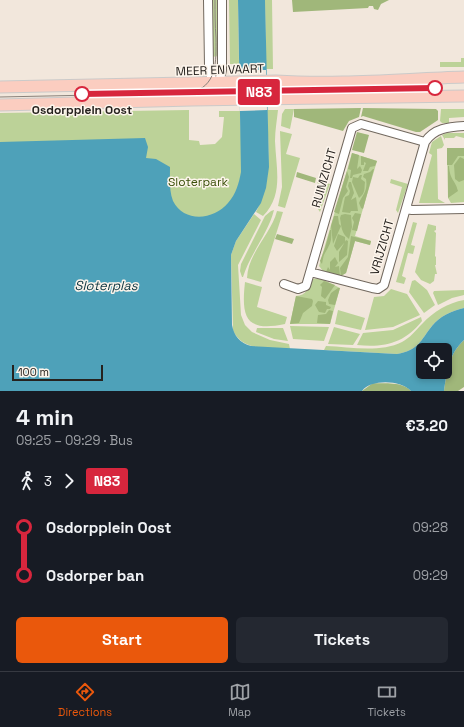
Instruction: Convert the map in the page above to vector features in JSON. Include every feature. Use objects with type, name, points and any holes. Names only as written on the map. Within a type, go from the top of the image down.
[{"type":"main road","name":"MEER EN VAART","points":[[0,87],[199,84],[236,82],[366,82],[464,77]]},
{"type":"main road","points":[[0,105],[464,96]]},
{"type":"street","points":[[208,0],[209,66],[215,83],[215,100]]},
{"type":"street","points":[[222,0],[222,70],[226,79],[236,82]]},
{"type":"street","points":[[199,84],[204,78],[209,66]]},
{"type":"street","points":[[215,83],[222,70]]},
{"type":"street","name":"RUIMZICHT","points":[[284,284],[298,289],[304,288],[352,128],[358,124],[364,125],[425,142]]},
{"type":"street","points":[[425,142],[431,136],[444,128],[464,126]]},
{"type":"street","name":"VRIJZICHT","points":[[310,272],[372,288],[381,288],[385,282],[425,142]]},
{"type":"street","points":[[406,209],[464,209]]},
{"type":"green space","points":[[210,0],[220,0],[218,56],[212,57]]},
{"type":"green space","points":[[229,0],[238,0],[239,64],[230,64]]},
{"type":"green space","points":[[265,0],[272,0],[273,69],[266,69]]},
{"type":"green space","points":[[292,0],[389,0],[381,4],[378,10],[374,9],[373,6],[369,6],[368,8],[293,12]]},
{"type":"green space","points":[[461,58],[464,58],[464,67],[440,67],[440,62],[461,62]]},
{"type":"green space","points":[[361,108],[359,117],[349,121],[343,131],[294,117],[294,109]]},
{"type":"green space","points":[[363,108],[436,109],[438,111],[438,120],[420,132],[416,132],[363,116],[361,117]]},
{"type":"green space","points":[[285,109],[294,109],[290,129],[281,126],[282,114]]},
{"type":"green space","points":[[441,109],[464,109],[464,117],[449,118],[449,123],[442,123],[440,121]]},
{"type":"green space","name":"Sloterpark","points":[[189,110],[189,140],[199,141],[200,145],[215,144],[222,137],[224,117],[219,117],[219,111],[240,111],[243,183],[232,207],[187,228],[0,199],[0,113]]},
{"type":"green space","points":[[267,110],[278,110],[275,141],[277,181],[274,199],[270,208],[263,216],[256,212],[265,187],[267,175]]},
{"type":"green space","points":[[280,131],[292,134],[286,154],[300,158],[285,208],[278,206],[282,187]]},
{"type":"green space","points":[[357,132],[369,135],[364,153],[352,150]]},
{"type":"green space","points":[[447,133],[464,133],[464,138],[456,136],[454,138],[445,138],[445,140],[442,135]]},
{"type":"green space","points":[[441,136],[444,145],[442,148],[437,149],[438,199],[445,203],[419,203],[432,155],[429,153],[432,142]]},
{"type":"green space","points":[[447,148],[464,148],[464,202],[451,203],[448,198]]},
{"type":"green space","points":[[447,148],[464,148],[464,156],[458,156],[452,165],[447,165]]},
{"type":"green space","points":[[352,153],[377,161],[355,236],[371,241],[370,245],[355,241],[346,273],[340,276],[323,271],[319,266]]},
{"type":"green space","points":[[352,153],[359,155],[357,169],[360,166],[362,170],[361,173],[353,175],[352,178],[350,178],[351,170],[348,169]]},
{"type":"green space","points":[[361,156],[377,161],[375,166],[370,167],[368,171],[363,171],[366,163],[364,162],[364,165],[361,165]]},
{"type":"green space","points":[[460,157],[464,159],[464,180],[459,182],[455,179],[454,165]]},
{"type":"green space","points":[[448,166],[450,175],[458,191],[448,198]]},
{"type":"green space","points":[[373,169],[363,209],[359,203],[366,187],[366,179],[363,177],[364,174]]},
{"type":"green space","points":[[347,171],[349,177],[346,187],[348,191],[343,198],[339,214],[334,212]]},
{"type":"green space","points":[[297,172],[316,178],[315,183],[296,177]]},
{"type":"green space","points":[[362,175],[361,179],[365,182],[365,188],[364,192],[359,198],[352,182],[353,177],[358,178]]},
{"type":"green space","points":[[391,179],[408,184],[398,213],[396,210],[402,187],[390,183]]},
{"type":"green space","points":[[318,181],[330,184],[320,212],[318,209],[325,186],[317,183]]},
{"type":"green space","points":[[349,182],[351,182],[354,193],[351,200],[356,197],[358,211],[351,211],[350,213],[342,212],[345,197],[349,195],[350,191],[348,186]]},
{"type":"green space","points":[[274,210],[268,227],[250,259],[242,277],[240,271],[241,264],[265,216]]},
{"type":"green space","points":[[277,211],[283,212],[261,282],[247,278],[251,260],[270,228]]},
{"type":"green space","points":[[355,213],[361,214],[357,231],[352,230],[354,222],[352,218]]},
{"type":"green space","points":[[254,214],[261,220],[238,265],[241,315],[245,325],[252,332],[270,340],[289,344],[290,349],[266,348],[250,345],[237,337],[233,330],[231,255],[236,241]]},
{"type":"green space","points":[[341,215],[351,215],[352,227],[349,239],[343,233],[341,225]]},
{"type":"green space","points":[[334,216],[338,216],[339,224],[341,226],[333,244],[331,226]]},
{"type":"green space","points":[[413,222],[417,223],[411,245],[415,246],[413,254],[408,253],[402,276],[406,278],[404,284],[396,282]]},
{"type":"green space","points":[[428,224],[436,226],[436,230],[434,231],[436,233],[435,265],[437,274],[435,274],[434,281],[430,284],[421,280],[415,272]]},
{"type":"green space","points":[[330,230],[331,240],[324,255],[322,264],[320,261]]},
{"type":"green space","points":[[277,234],[294,239],[292,244],[275,239]]},
{"type":"green space","points":[[338,234],[345,237],[345,242],[337,251],[334,246]]},
{"type":"green space","points":[[351,236],[371,241],[370,245],[355,241],[346,273],[341,276],[340,268],[348,257]]},
{"type":"green space","points":[[346,240],[348,241],[347,255],[339,262],[339,252]]},
{"type":"green space","points":[[335,257],[338,263],[335,267],[339,266],[340,276],[326,272],[328,267],[330,270],[330,262]]},
{"type":"green space","points":[[320,278],[340,288],[330,324],[290,324],[296,296],[305,293],[313,279]]},
{"type":"green space","points":[[415,280],[427,290],[435,305],[424,313],[409,292],[412,281]]},
{"type":"green space","points":[[324,281],[335,285],[325,299],[321,296],[322,287],[320,285]]},
{"type":"green space","points":[[245,282],[262,287],[257,307],[287,317],[285,324],[262,326],[254,324],[249,320],[244,305]]},
{"type":"green space","points":[[340,288],[335,305],[329,304],[328,300],[331,293]]},
{"type":"green space","points":[[391,289],[407,294],[420,315],[393,327],[365,330],[374,297],[384,296]]},
{"type":"green space","points":[[464,290],[464,295],[452,298],[438,305],[433,293],[434,291]]},
{"type":"green space","points":[[296,296],[312,299],[312,306],[303,313],[299,323],[290,324]]},
{"type":"green space","points":[[464,300],[464,308],[450,312],[439,319],[419,343],[416,343],[416,346],[410,350],[397,354],[324,350],[326,346],[375,348],[402,342],[413,334],[436,311],[452,303]]},
{"type":"green space","points":[[318,301],[326,302],[326,305],[331,307],[330,309],[327,309],[325,313],[319,312],[315,305]]},
{"type":"green space","points":[[329,310],[333,311],[330,324],[317,323],[318,315],[326,314]]},
{"type":"green space","points":[[338,310],[365,318],[361,330],[335,324]]},
{"type":"green space","points":[[421,317],[422,321],[401,339],[385,345],[357,345],[363,333],[393,330]]},
{"type":"green space","points":[[290,326],[329,327],[324,341],[293,339]]},
{"type":"green space","points":[[334,327],[360,334],[353,345],[328,344]]},
{"type":"green space","points":[[257,328],[283,328],[288,341],[274,339],[256,332]]},
{"type":"green space","points":[[464,340],[464,387],[458,391],[444,391],[446,379],[452,379],[452,357],[459,345]]},
{"type":"green space","points":[[373,383],[398,384],[411,391],[362,391]]},
{"type":"water","name":"Sloterplas","points":[[238,0],[265,0],[269,167],[266,188],[261,203],[236,241],[231,255],[232,325],[234,332],[241,341],[251,346],[397,354],[410,350],[416,346],[416,379],[446,379],[444,391],[411,391],[406,387],[386,382],[372,384],[362,391],[0,391],[0,142],[145,138],[148,147],[146,158],[156,159],[170,167],[170,189],[173,201],[184,213],[192,216],[207,216],[222,209],[231,200],[238,184],[241,172]]},
{"type":"water","name":"Sloterplas","points":[[464,308],[464,340],[452,357],[452,343],[419,343],[435,322],[450,312]]},
{"type":"pier","points":[[239,70],[266,70],[267,110],[240,111]]},
{"type":"tram line","points":[[0,97],[189,93],[198,90],[210,79],[215,64],[215,0]]},
{"type":"bus line","name":"N83","points":[[82,94],[435,88]]},
{"type":"place","name":"Osdorpplein Oost","points":[[82,94]]}]
